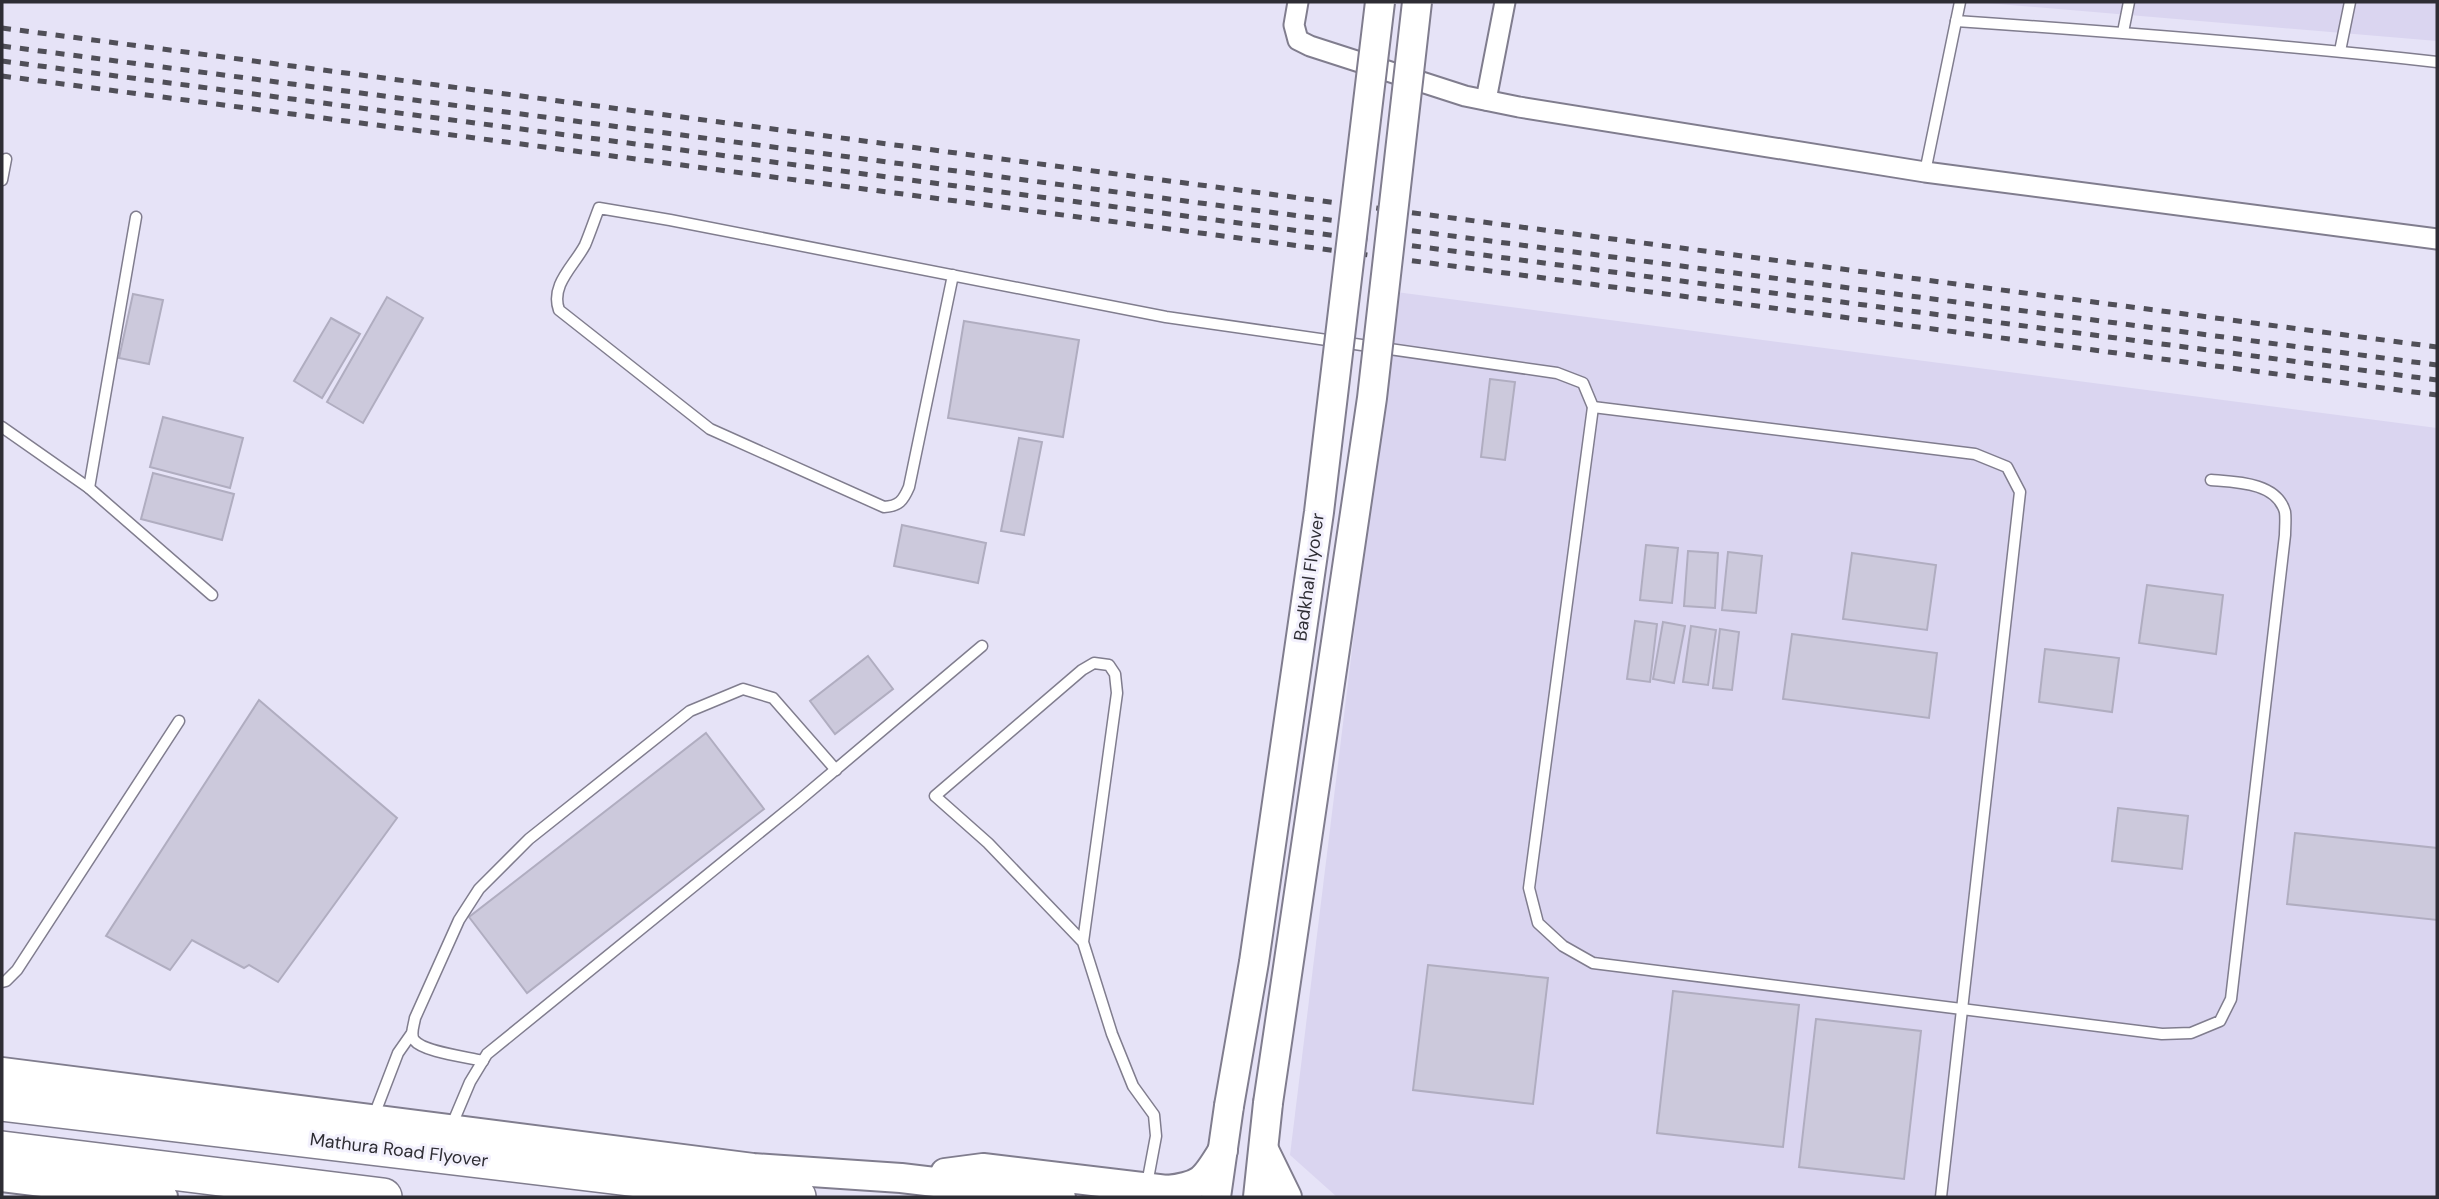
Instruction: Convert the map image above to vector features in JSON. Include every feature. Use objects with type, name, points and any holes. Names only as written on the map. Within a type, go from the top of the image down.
[{"type":"highway","name":"Mathura Road Flyover","points":[[2,1102],[797,1197]]},
{"type":"highway","points":[[2,1150],[383,1197]]},
{"type":"main road","name":"Badkhal Flyover","points":[[1216,1197],[1254,962],[1319,512],[1380,2]]},
{"type":"main road","name":"Badkhal Flyover","points":[[1258,1197],[1268,1103],[1372,398],[1417,2]]},
{"type":"main road","points":[[2,1072],[753,1168],[901,1178],[1061,1197]]},
{"type":"main road","points":[[1264,1149],[1287,1197]]},
{"type":"main road","points":[[901,1178],[983,1168],[1167,1190],[1193,1187],[1209,1174],[1223,1150]]},
{"type":"main road","points":[[2,1177],[163,1197]]},
{"type":"street","points":[[1298,2],[1294,25],[1298,40],[1486,100],[1925,172],[2437,239]]},
{"type":"street","points":[[1486,100],[1505,2]]},
{"type":"lane","points":[[1925,172],[1960,2]]},
{"type":"lane","points":[[2123,32],[2129,2]]},
{"type":"lane","points":[[2340,51],[2350,2]]},
{"type":"lane","points":[[1956,21],[2123,32],[2437,62]]},
{"type":"lane","points":[[2,180],[6,159]]},
{"type":"lane","points":[[953,275],[909,487],[903,500],[895,507],[884,507],[710,429],[559,310],[556,302],[565,275],[584,247],[599,208],[953,275],[1166,317],[1557,373],[1583,383],[1593,407],[1530,888],[1538,923],[1563,946],[1593,963],[2162,1034],[2190,1033],[2220,1021],[2231,999],[2285,536],[2285,511],[2275,496],[2254,484],[2211,480]]},
{"type":"lane","points":[[89,488],[136,217]]},
{"type":"lane","points":[[1593,407],[1975,454],[2007,467],[2020,492],[1941,1197]]},
{"type":"lane","points":[[2,427],[89,488],[212,595]]},
{"type":"lane","points":[[450,1129],[470,1082],[486,1054],[836,770],[982,646]]},
{"type":"lane","points":[[1083,942],[988,843],[935,796],[1082,670],[1094,663],[1109,666],[1115,674],[1117,693],[1083,942],[1112,1034],[1133,1086],[1154,1115],[1156,1136],[1146,1188]]},
{"type":"lane","points":[[372,1119],[398,1053],[412,1033],[415,1018],[430,982],[459,920],[479,889],[529,839],[690,711],[743,689],[767,695],[774,698],[836,770]]},
{"type":"lane","points":[[2,982],[18,971],[179,720]]},
{"type":"lane","points":[[412,1033],[415,1041],[427,1048],[482,1061]]},
{"type":"shaded area","points":[[1975,2],[2437,2],[2437,41]]},
{"type":"shaded area","points":[[1396,292],[2437,428],[2437,1197],[1337,1197],[1290,1155]]},
{"type":"building","points":[[133,294],[163,300],[149,364],[119,358]]},
{"type":"building","points":[[387,297],[423,318],[363,423],[327,402]]},
{"type":"building","points":[[331,318],[360,334],[322,398],[294,381]]},
{"type":"building","points":[[964,321],[1079,340],[1063,437],[948,418]]},
{"type":"building","points":[[1490,379],[1515,382],[1505,460],[1481,457]]},
{"type":"building","points":[[163,417],[243,438],[230,488],[150,467]]},
{"type":"building","points":[[1019,438],[1042,442],[1024,535],[1001,531]]},
{"type":"building","points":[[153,473],[234,494],[222,540],[141,519]]},
{"type":"building","points":[[902,525],[986,543],[978,583],[894,566]]},
{"type":"building","points":[[1646,545],[1678,548],[1672,603],[1640,600]]},
{"type":"building","points":[[1688,551],[1718,553],[1715,608],[1684,606]]},
{"type":"building","points":[[1728,552],[1762,556],[1756,613],[1722,610]]},
{"type":"building","points":[[1852,553],[1936,565],[1927,630],[1843,619]]},
{"type":"building","points":[[2147,585],[2223,595],[2216,654],[2139,643]]},
{"type":"building","points":[[1635,621],[1657,624],[1650,682],[1627,679]]},
{"type":"building","points":[[1663,622],[1685,626],[1674,683],[1653,679]]},
{"type":"building","points":[[1691,626],[1716,630],[1708,685],[1683,682]]},
{"type":"building","points":[[1720,629],[1739,632],[1732,690],[1713,688]]},
{"type":"building","points":[[1792,634],[1937,653],[1929,718],[1783,699]]},
{"type":"building","points":[[2045,649],[2119,658],[2112,712],[2039,702]]},
{"type":"building","points":[[868,656],[893,689],[835,734],[810,701]]},
{"type":"building","points":[[259,700],[397,818],[278,982],[249,965],[244,968],[192,940],[170,970],[106,936]]},
{"type":"building","points":[[706,733],[764,809],[527,993],[469,917]]},
{"type":"building","points":[[2118,808],[2188,816],[2182,869],[2112,861]]},
{"type":"building","points":[[2295,833],[2437,848],[2437,920],[2287,904]]},
{"type":"building","points":[[1428,965],[1548,978],[1533,1104],[1413,1090]]},
{"type":"building","points":[[1673,991],[1799,1005],[1783,1147],[1657,1133]]},
{"type":"building","points":[[1816,1019],[1921,1031],[1904,1179],[1799,1167]]},
{"type":"railway","points":[[2,28],[2437,347]]},
{"type":"railway","points":[[2,46],[2437,365]]},
{"type":"railway","points":[[2,61],[2437,380]]},
{"type":"railway","points":[[2,76],[2437,395]]}]
